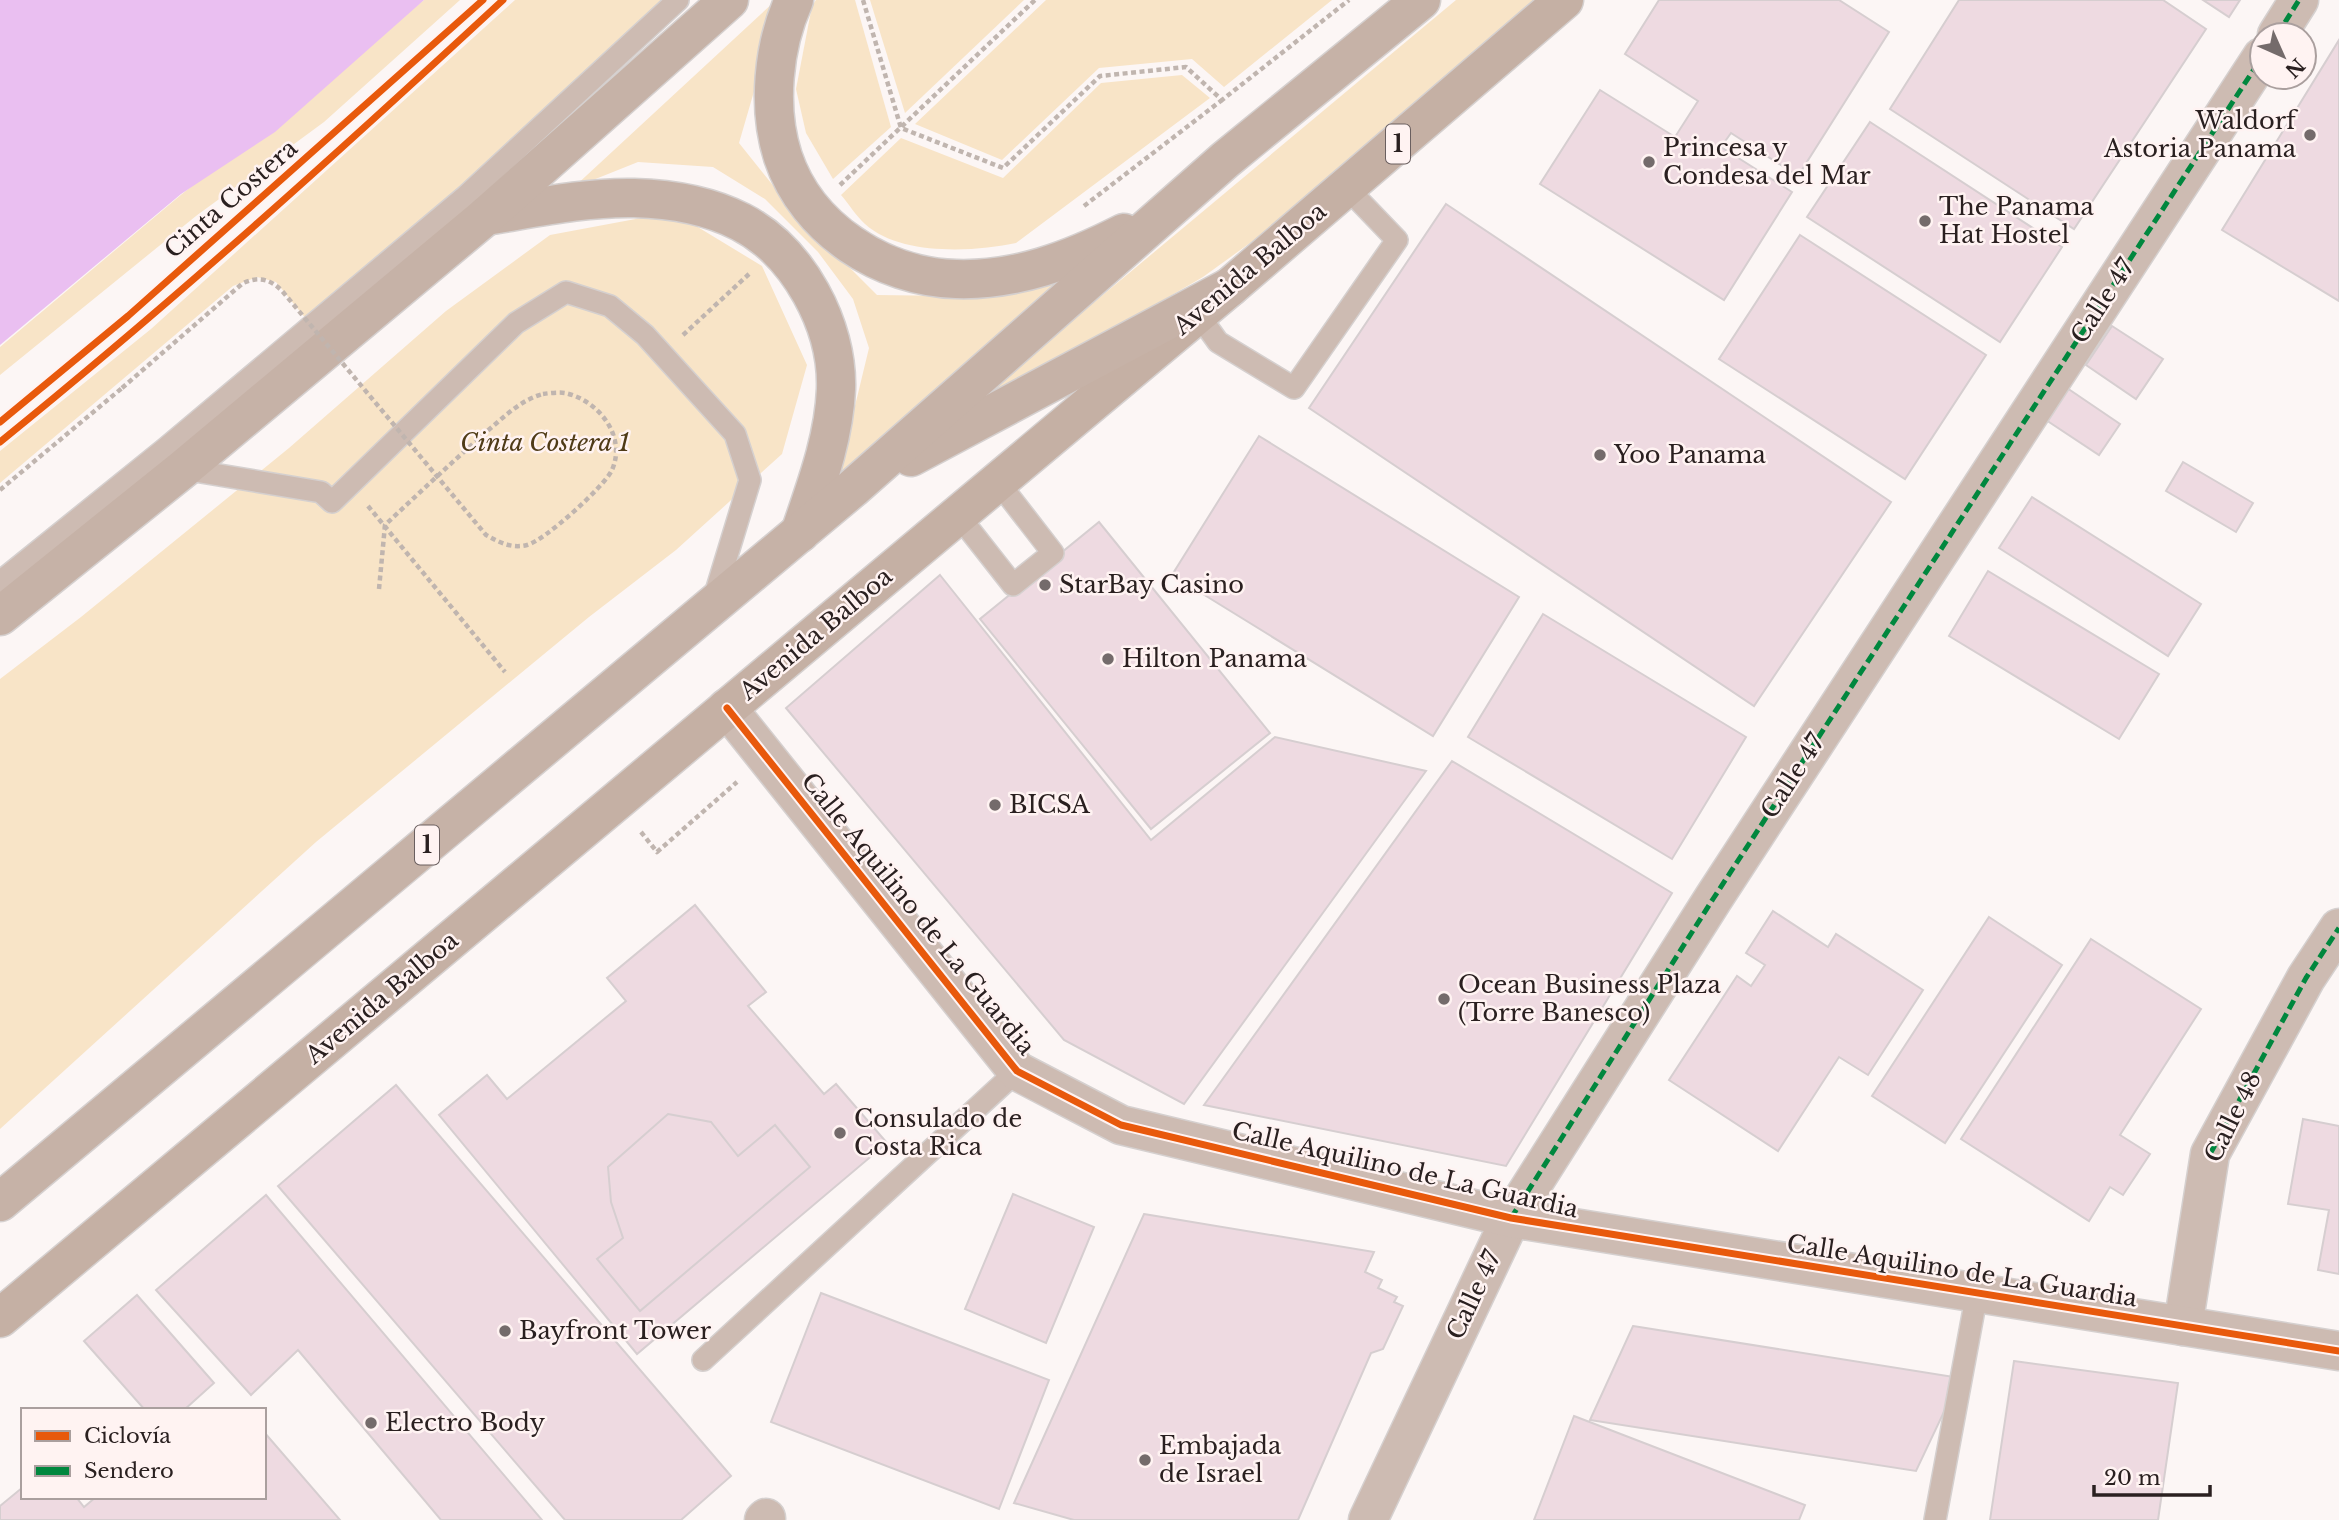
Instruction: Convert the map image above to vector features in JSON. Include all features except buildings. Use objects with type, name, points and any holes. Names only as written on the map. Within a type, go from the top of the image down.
[{"type":"highway","points":[[0,616],[183,469],[486,216],[729,0]]},
{"type":"highway","points":[[794,0],[782,37],[775,75],[778,135],[784,159],[814,210],[851,246],[900,269],[954,279],[1007,276],[1068,258],[1131,229],[1225,160]]},
{"type":"highway","points":[[853,488],[1225,160],[1421,0]]},
{"type":"highway","points":[[486,216],[602,200],[667,200],[698,205],[744,223],[776,249],[808,288],[823,315],[831,337],[835,367],[833,420],[825,460],[800,533]]},
{"type":"highway","points":[[853,488],[1230,287]]},
{"type":"highway","name":"1","points":[[0,1202],[853,488]]},
{"type":"main road","name":"Avenida Balboa","points":[[0,1318],[1198,314],[1564,0]]},
{"type":"street","points":[[2286,21],[2300,0]]},
{"type":"street","name":"Calle 47","points":[[1368,1520],[1511,1218],[1720,888],[2248,78]]},
{"type":"street","name":"Calle Aquilino de La Guardia","points":[[727,708],[1017,1072],[1121,1125],[1511,1218],[2339,1351]]},
{"type":"street","name":"Calle 48","points":[[2183,1326],[2210,1154],[2306,978],[2339,928]]},
{"type":"lane","points":[[0,582],[166,448],[466,196],[678,0]]},
{"type":"lane","points":[[1198,314],[1218,342],[1294,388],[1397,240],[1347,188]]},
{"type":"lane","points":[[183,469],[321,492],[332,502],[516,323],[566,292],[610,306],[645,335],[735,434],[750,480],[711,607]]},
{"type":"lane","points":[[958,515],[1013,585],[1054,553],[998,482]]},
{"type":"lane","points":[[703,1360],[1017,1072]]},
{"type":"lane","points":[[1926,1520],[1937,1510],[1977,1293]]},
{"type":"path","points":[[0,442],[99,362],[351,142],[502,0]]},
{"type":"path","points":[[863,0],[901,128]]},
{"type":"path","points":[[814,210],[1035,0]]},
{"type":"path","points":[[1076,212],[1129,174],[1349,0]]},
{"type":"path","points":[[901,128],[1003,168],[1100,76],[1186,67],[1222,100]]},
{"type":"path","points":[[663,354],[776,249]]},
{"type":"path","points":[[0,490],[243,283],[254,279],[265,279],[283,292],[486,534],[502,544],[513,546],[538,541],[593,493],[611,471],[616,454],[613,431],[599,411],[582,399],[563,392],[531,397],[518,405],[456,458],[385,525],[379,589]]},
{"type":"path","points":[[349,484],[505,672]]},
{"type":"path","points":[[616,802],[657,852],[766,757]]},
{"type":"green space","points":[[424,0],[460,0],[324,122],[196,216],[0,375],[0,347],[182,194]]},
{"type":"green space","points":[[515,0],[662,0],[623,40],[552,101],[404,242],[311,325],[276,282],[257,277],[233,286],[0,483],[0,451],[151,329]]},
{"type":"green space","points":[[816,0],[855,0],[891,127],[833,179],[806,133],[796,89],[812,6]]},
{"type":"green space","points":[[870,0],[1024,0],[905,113]]},
{"type":"green space","points":[[1046,0],[1332,0],[1224,87],[1192,59],[1099,68],[1002,160],[915,124]]},
{"type":"green space","points":[[1456,0],[1540,0],[1326,188],[1203,277],[946,426]]},
{"type":"green space","points":[[775,1],[739,143],[796,214],[877,295],[953,296],[1075,269],[820,500],[854,410],[869,348],[853,299],[818,252],[765,199],[713,167],[638,162],[573,188]]},
{"type":"green space","points":[[1182,75],[1210,98],[1016,243],[980,248],[938,249],[897,242],[865,224],[841,195],[901,138],[1003,178],[1101,83]]},
{"type":"green space","name":"Cinta Costera 1","points":[[673,212],[762,266],[807,365],[782,454],[676,550],[589,617],[316,842],[0,1129],[0,679],[81,617],[289,448],[446,311],[550,235]]},
{"type":"shaded area","points":[[0,0],[424,0],[275,132],[181,194],[0,345]]},
{"type":"marked path","points":[[2286,21],[2299,0]]},
{"type":"marked path","points":[[1511,1218],[1713,899],[2248,78]]},
{"type":"marked path","points":[[2210,1154],[2306,978],[2339,928]]},
{"type":"cycle path","name":"Cinta Costera","points":[[0,422],[128,316],[483,0]]},
{"type":"cycle path","points":[[0,442],[129,335],[255,225],[503,0]]},
{"type":"cycle path","points":[[727,708],[1017,1071],[1121,1125],[1511,1218],[2339,1351]]},
{"type":"place","name":"Waldorf Astoria Panama","points":[[2310,135]]},
{"type":"place","name":"Princesa y Condesa del Mar","points":[[1649,162]]},
{"type":"place","name":"The Panama Hat Hostel","points":[[1925,221]]},
{"type":"place","name":"Yoo Panama","points":[[1600,455]]},
{"type":"place","name":"StarBay Casino","points":[[1045,585]]},
{"type":"place","name":"Hilton Panama","points":[[1108,659]]},
{"type":"place","name":"BICSA","points":[[995,805]]},
{"type":"place","name":"Ocean Business Plaza (Torre Banesco)","points":[[1444,999]]},
{"type":"place","name":"Consulado de Costa Rica","points":[[840,1133]]},
{"type":"place","name":"Bayfront Tower","points":[[505,1331]]},
{"type":"place","name":"Electro Body","points":[[371,1423]]},
{"type":"place","name":"Embajada de Israel","points":[[1145,1460]]}]
